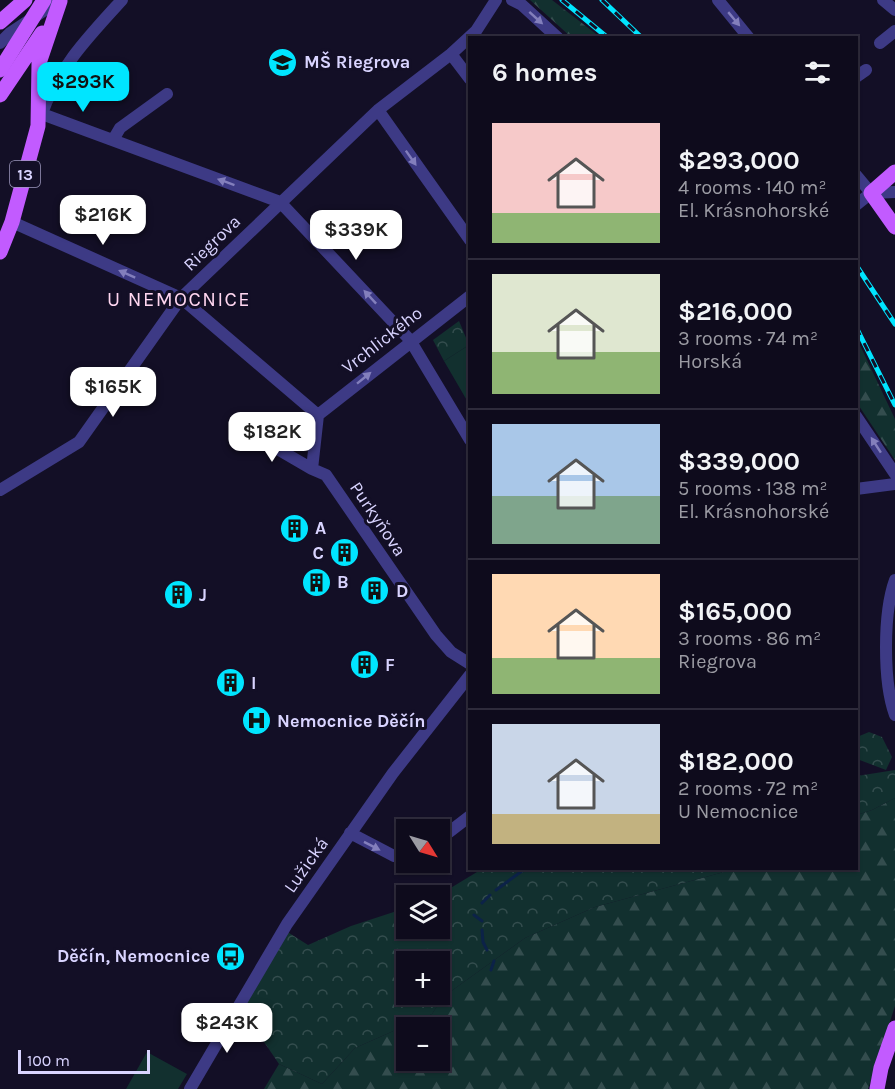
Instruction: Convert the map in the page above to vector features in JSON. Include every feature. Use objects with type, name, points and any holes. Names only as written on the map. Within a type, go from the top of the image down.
[{"type":"main road","points":[[5,27],[25,0]]},
{"type":"main road","points":[[0,70],[44,0]]},
{"type":"main road","points":[[4,90],[60,0]]},
{"type":"main road","name":"13","points":[[0,252],[12,222],[40,120],[38,72],[46,38],[60,0]]},
{"type":"main road","points":[[895,172],[871,193],[895,227]]},
{"type":"main road","points":[[877,1089],[881,1068],[895,1028]]},
{"type":"street","points":[[0,43],[5,27],[60,0]]},
{"type":"street","points":[[122,0],[61,71],[40,120],[113,140],[280,202],[411,340],[468,437]]},
{"type":"street","name":"Riegrova","points":[[471,36],[496,0]]},
{"type":"street","points":[[512,0],[522,5],[556,36]]},
{"type":"street","points":[[718,0],[747,36]]},
{"type":"street","points":[[883,0],[895,10]]},
{"type":"street","points":[[880,44],[895,31]]},
{"type":"street","name":"Riegrova","points":[[0,490],[79,442],[181,298],[378,110],[468,38]]},
{"type":"street","points":[[451,54],[468,76]]},
{"type":"street","points":[[113,140],[120,128],[167,94]]},
{"type":"street","points":[[378,110],[468,237]]},
{"type":"street","points":[[858,177],[871,193]]},
{"type":"street","points":[[858,203],[871,193],[895,192]]},
{"type":"street","points":[[12,222],[181,298],[318,415],[312,469],[246,430]]},
{"type":"street","name":"Vrchlického","points":[[318,415],[468,297]]},
{"type":"street","points":[[858,419],[895,474]]},
{"type":"street","name":"Purkyňova","points":[[312,469],[326,475],[436,635],[451,652],[468,663]]},
{"type":"street","points":[[858,489],[895,484]]},
{"type":"street","points":[[895,580],[890,593],[887,670],[895,715]]},
{"type":"street","name":"Lužická","points":[[190,1089],[287,924],[393,773],[468,678]]},
{"type":"street","points":[[450,831],[468,818]]},
{"type":"street","points":[[350,833],[396,855]]},
{"type":"green space","points":[[530,0],[552,0],[599,36],[570,36]]},
{"type":"green space","points":[[459,321],[468,346],[444,361],[433,340]]},
{"type":"green space","points":[[858,341],[895,419],[895,460],[858,404]]},
{"type":"green space","points":[[468,346],[468,402],[444,361]]},
{"type":"green space","points":[[869,732],[882,737],[892,757],[886,770],[858,759],[858,737]]},
{"type":"green space","points":[[895,770],[895,798],[858,815],[858,776]]},
{"type":"green space","points":[[895,798],[895,1006],[868,1089],[264,1089],[279,1064],[322,1084],[355,1048],[396,1030],[396,1071],[450,1071],[450,1017],[425,1017],[432,1014],[438,1005],[450,1005],[450,992],[525,938],[595,907],[731,870],[858,870],[858,815]]},
{"type":"green space","points":[[480,870],[731,870],[595,907],[525,938],[450,992],[450,951],[396,951],[396,1005],[438,1005],[432,1014],[425,1017],[396,1017],[396,1030],[355,1048],[322,1084],[279,1064],[239,1005],[286,931],[308,945],[351,926],[396,911],[396,939],[450,939],[450,888]]},
{"type":"green space","points":[[147,1052],[187,1074],[178,1089],[126,1089]]},
{"type":"waterway","points":[[496,890],[525,870]]},
{"type":"waterway","points":[[482,903],[490,895]]},
{"type":"waterway","points":[[474,915],[482,921]]},
{"type":"waterway","points":[[482,930],[483,942],[487,950]]},
{"type":"waterway","points":[[491,970],[494,961]]},
{"type":"railway","points":[[562,0],[606,36]]},
{"type":"railway","points":[[602,0],[640,36]]},
{"type":"railway","points":[[858,268],[895,324]]},
{"type":"railway","points":[[858,331],[895,405]]},
{"type":"place","name":"MŠ Riegrova","points":[[283,62]]},
{"type":"place","name":"A","points":[[294,528]]},
{"type":"place","name":"C","points":[[345,553]]},
{"type":"place","name":"B","points":[[316,582]]},
{"type":"place","name":"D","points":[[375,591]]},
{"type":"place","name":"J","points":[[178,595]]},
{"type":"place","name":"F","points":[[364,665]]},
{"type":"place","name":"I","points":[[230,683]]},
{"type":"place","name":"Nemocnice Děčín","points":[[256,721]]},
{"type":"place","name":"Děčín, Nemocnice","points":[[231,956]]},
{"type":"district","name":"U NEMOCNICE","points":[[179,299]]}]
